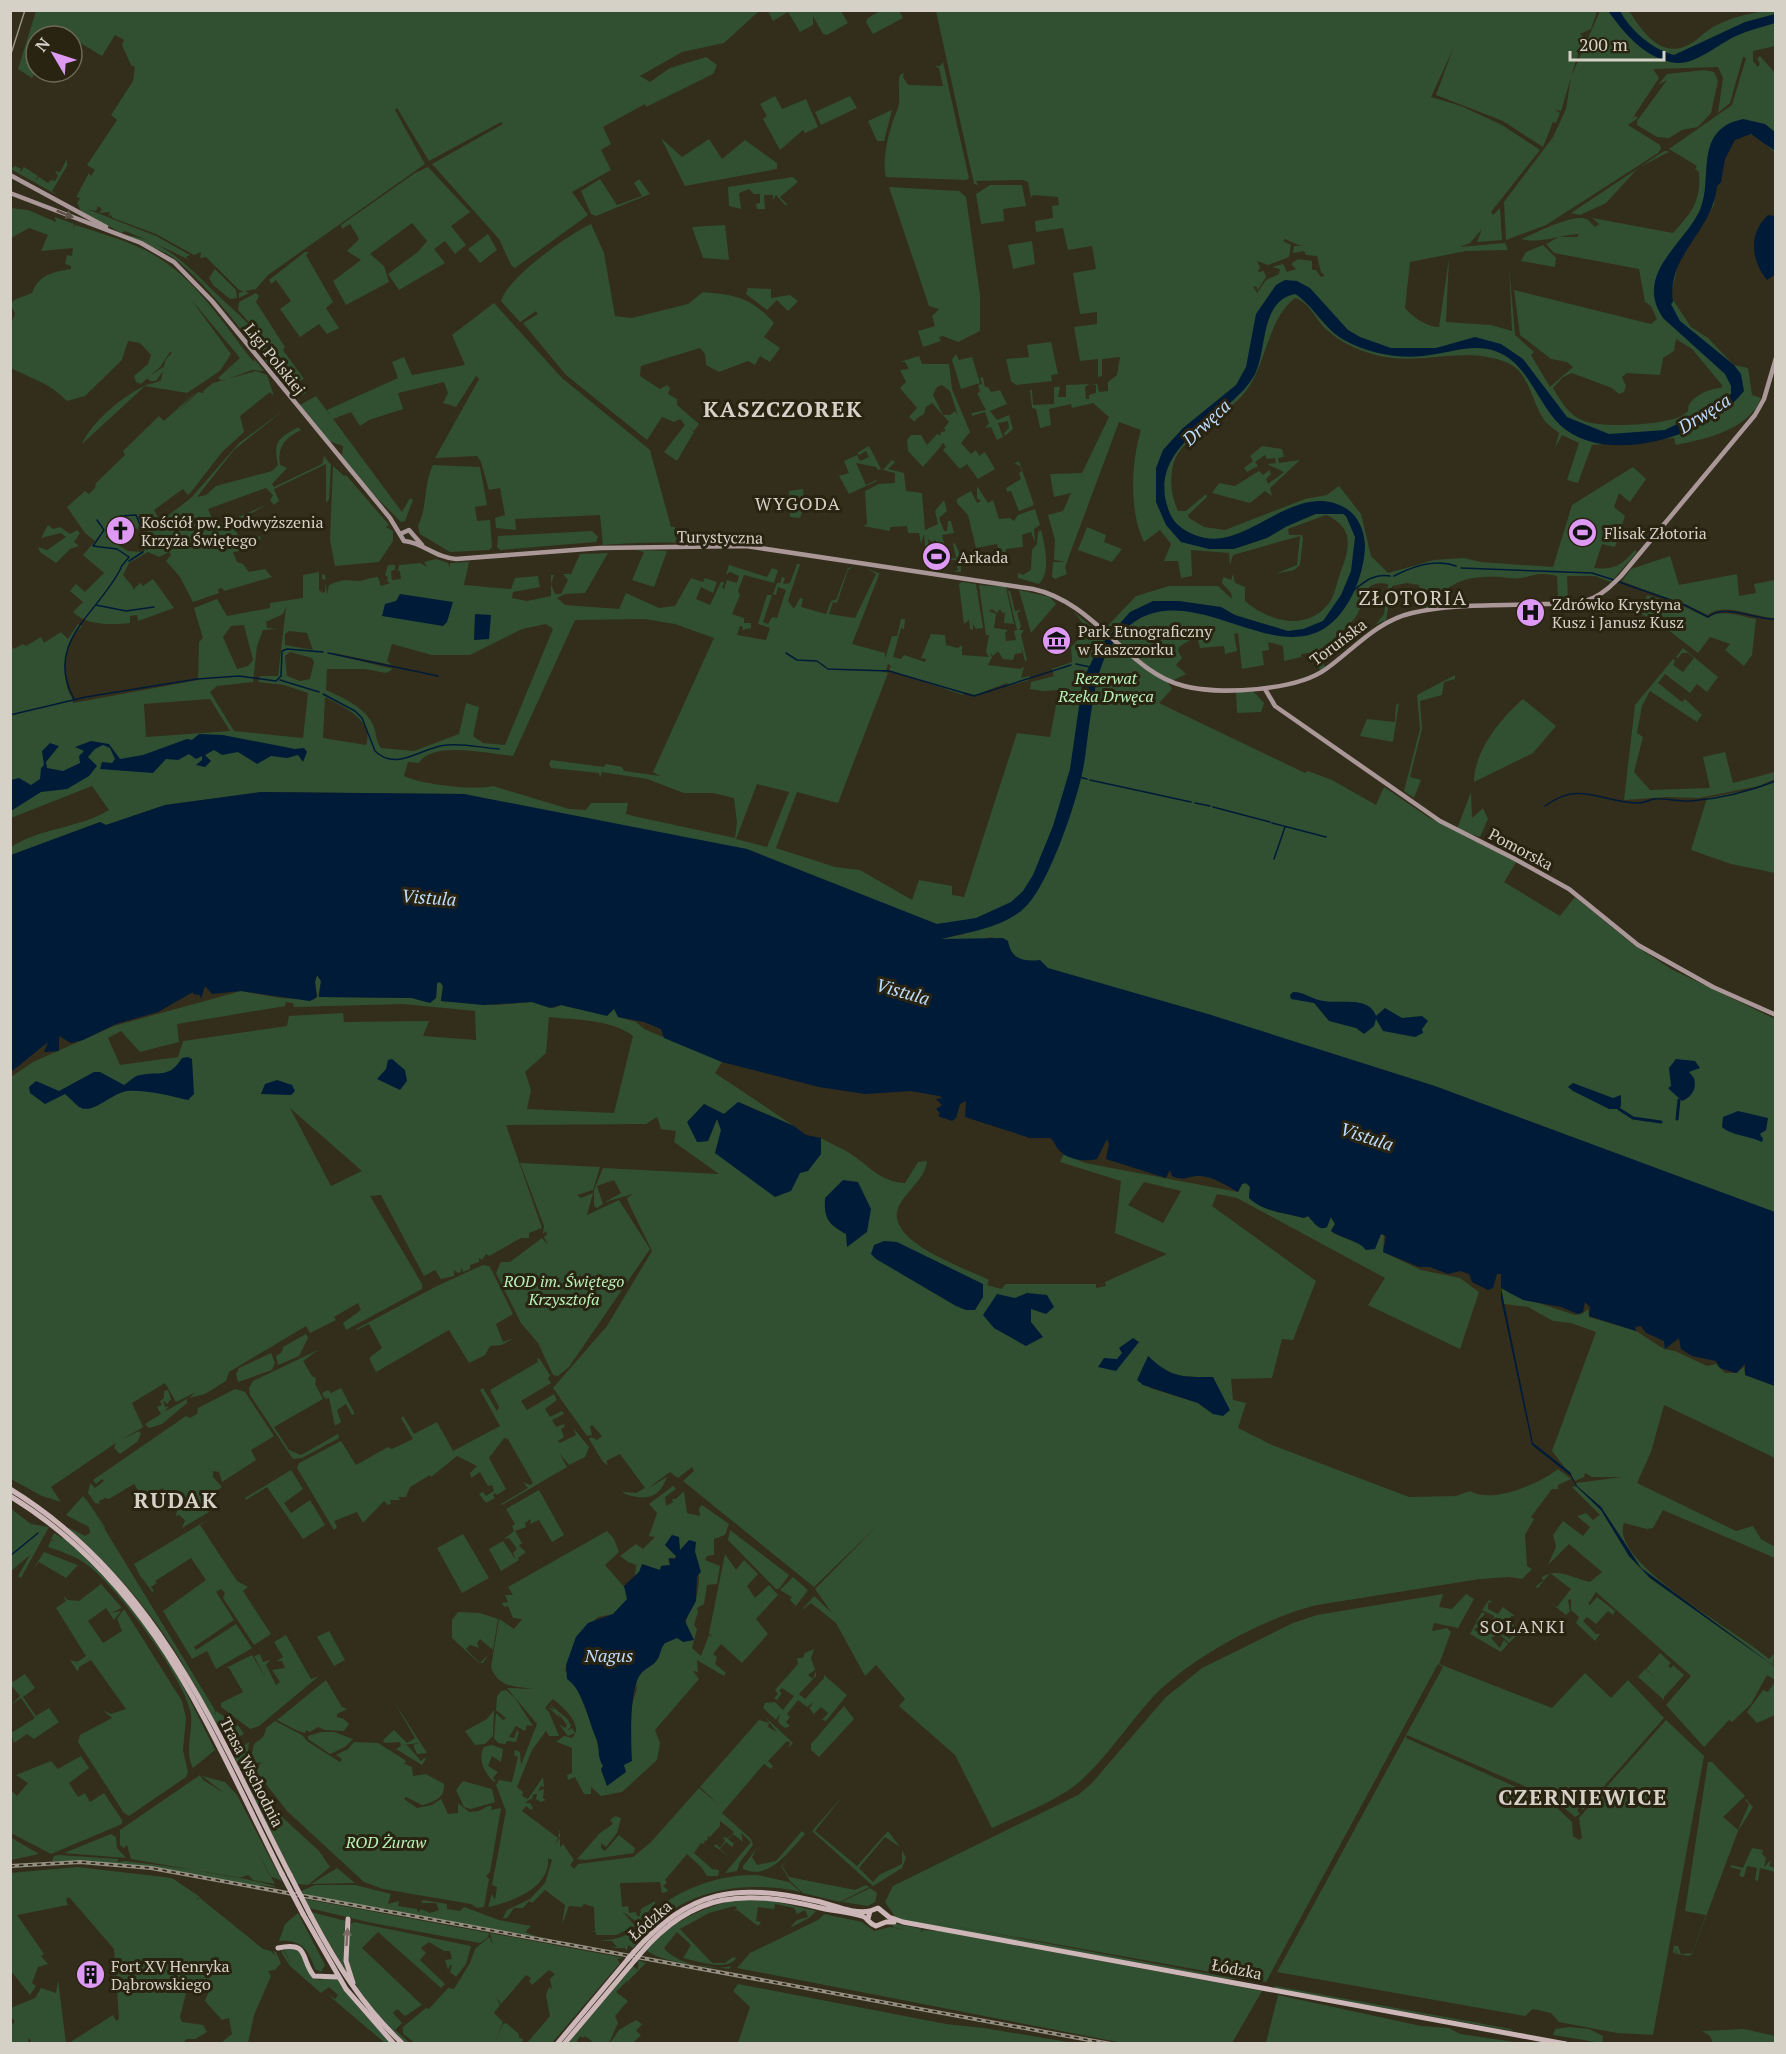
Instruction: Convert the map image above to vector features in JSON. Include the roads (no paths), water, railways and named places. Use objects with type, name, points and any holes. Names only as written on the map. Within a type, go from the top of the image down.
[{"type":"main road","name":"Ligi Polskiej","points":[[10,175],[124,237]]},
{"type":"main road","name":"Ligi Polskiej","points":[[10,193],[161,253],[184,270],[390,518],[400,534]]},
{"type":"main road","name":"Toruńska","points":[[1095,622],[1159,675],[1182,686],[1210,690],[1265,689],[1320,673],[1380,626],[1409,614],[1440,609],[1573,603],[1603,592],[1621,576],[1755,415],[1764,399],[1776,358]]},
{"type":"main road","name":"Ligi Polskiej","points":[[390,518],[405,529]]},
{"type":"main road","points":[[405,529],[410,530],[412,535],[408,541],[402,541],[400,534],[405,529]]},
{"type":"main road","name":"Turystyczna","points":[[412,535],[429,550]]},
{"type":"main road","name":"Turystyczna","points":[[408,541],[456,559],[600,548],[746,546],[1045,592],[1071,604],[1095,622]]},
{"type":"main road","name":"Pomorska","points":[[1265,689],[1275,706],[1440,821],[1506,854],[1569,890],[1643,949],[1713,987],[1776,1015]]},
{"type":"main road","points":[[10,1489],[59,1527]]},
{"type":"main road","points":[[10,1496],[59,1527]]},
{"type":"main road","name":"Trasa Wschodnia","points":[[59,1527],[119,1587],[164,1647],[325,1955],[338,1977],[371,2021],[393,2043]]},
{"type":"main road","name":"Trasa Wschodnia","points":[[59,1527],[86,1546],[124,1585],[166,1642],[199,1698],[332,1955],[359,1995],[403,2043]]},
{"type":"main road","name":"Łódzka","points":[[564,2043],[635,1960],[637,1953],[655,1929],[698,1902],[724,1894],[768,1891],[870,1911]]},
{"type":"main road","name":"Łódzka","points":[[557,2043],[628,1959],[680,1918],[708,1904],[732,1898],[784,1899],[868,1919]]},
{"type":"main road","points":[[878,1908],[886,1915],[884,1922],[875,1926],[868,1919],[870,1911],[878,1908]]},
{"type":"main road","name":"Łódzka","points":[[886,1915],[903,1922]]},
{"type":"main road","points":[[348,1919],[347,1967],[359,1995]]},
{"type":"main road","name":"Łódzka","points":[[884,1922],[903,1922],[1566,2043]]},
{"type":"main road","points":[[278,1948],[290,1946],[299,1948],[305,1954],[313,1974],[318,1977],[338,1977]]},
{"type":"main road","points":[[324,1976],[328,1967],[325,1955]]},
{"type":"water","points":[[1608,11],[1620,11],[1643,38],[1674,55],[1745,22],[1775,14],[1775,23],[1729,39],[1692,60],[1677,63],[1666,61],[1646,51],[1629,37]]},
{"type":"water","name":"Vistula","points":[[1743,119],[1765,124],[1775,132],[1775,151],[1751,134],[1735,140],[1725,159],[1721,182],[1712,192],[1711,205],[1678,255],[1668,280],[1671,304],[1680,321],[1734,365],[1741,374],[1744,391],[1728,407],[1683,433],[1657,441],[1629,445],[1603,444],[1580,438],[1560,425],[1552,416],[1516,364],[1495,351],[1477,348],[1413,357],[1383,354],[1344,340],[1295,294],[1283,299],[1275,306],[1266,328],[1254,376],[1228,405],[1183,445],[1172,460],[1165,477],[1165,497],[1169,512],[1177,524],[1198,536],[1210,539],[1237,534],[1299,504],[1315,501],[1331,502],[1347,509],[1360,525],[1365,545],[1361,572],[1351,598],[1341,613],[1318,632],[1292,637],[1265,633],[1206,615],[1177,610],[1149,614],[1123,631],[1108,651],[1099,672],[1085,761],[1078,789],[1058,848],[1040,887],[1031,901],[1012,917],[982,929],[941,939],[1003,938],[1008,941],[1012,952],[1023,960],[1040,960],[1048,968],[1208,1014],[1435,1086],[1775,1212],[1776,1382],[1773,1382],[1775,1386],[1745,1375],[1745,1364],[1736,1373],[1720,1368],[1716,1361],[1692,1356],[1681,1349],[1679,1338],[1665,1349],[1664,1341],[1646,1333],[1641,1326],[1635,1327],[1636,1331],[1589,1316],[1590,1307],[1585,1302],[1583,1312],[1578,1314],[1561,1307],[1523,1300],[1501,1288],[1501,1274],[1497,1274],[1493,1288],[1488,1290],[1472,1282],[1469,1274],[1460,1271],[1448,1274],[1430,1267],[1419,1267],[1383,1252],[1386,1236],[1381,1234],[1375,1249],[1366,1250],[1359,1244],[1331,1231],[1335,1224],[1331,1217],[1327,1227],[1321,1228],[1308,1216],[1304,1218],[1275,1211],[1255,1203],[1249,1198],[1250,1187],[1246,1183],[1242,1184],[1238,1192],[1206,1177],[1180,1178],[1172,1176],[1170,1170],[1166,1178],[1106,1159],[1109,1144],[1107,1139],[1097,1159],[1077,1159],[1062,1153],[1050,1138],[1030,1138],[965,1117],[966,1101],[960,1104],[956,1118],[952,1121],[938,1116],[940,1113],[936,1109],[942,1105],[936,1099],[943,1098],[939,1096],[911,1091],[865,1094],[819,1087],[722,1062],[664,1038],[661,1029],[644,1022],[618,1017],[614,1009],[607,1016],[561,1005],[550,1008],[532,1002],[483,1005],[441,1001],[443,986],[440,982],[437,983],[436,998],[430,1003],[412,998],[319,997],[321,981],[317,975],[315,982],[317,997],[310,1001],[241,991],[212,994],[205,986],[201,999],[200,995],[193,994],[193,992],[158,1012],[116,1024],[83,1040],[71,1043],[59,1036],[59,1051],[44,1052],[48,1042],[11,1072],[11,855],[100,822],[106,825],[165,805],[261,792],[464,794],[747,849],[937,924],[976,918],[1011,902],[1023,891],[1033,875],[1053,826],[1070,769],[1083,679],[1099,647],[1130,612],[1153,601],[1179,601],[1221,607],[1235,615],[1288,631],[1303,629],[1323,621],[1341,595],[1351,571],[1355,537],[1346,516],[1337,510],[1326,509],[1311,512],[1267,538],[1234,549],[1209,549],[1181,542],[1166,525],[1156,502],[1156,468],[1163,450],[1183,428],[1236,385],[1246,367],[1256,314],[1276,285],[1285,280],[1297,281],[1310,288],[1348,330],[1360,337],[1391,348],[1436,348],[1475,337],[1501,344],[1523,359],[1567,417],[1609,434],[1665,430],[1677,424],[1693,423],[1700,411],[1731,394],[1731,386],[1725,374],[1663,318],[1656,302],[1654,288],[1657,275],[1672,249],[1699,212],[1703,199],[1710,145],[1716,134],[1727,125]]},
{"type":"water","points":[[1768,215],[1775,216],[1776,274],[1767,280],[1758,264],[1754,247],[1757,230]]},
{"type":"water","points":[[400,594],[453,602],[447,622],[443,626],[382,616],[385,604],[396,601]]},
{"type":"water","points":[[475,614],[491,615],[489,639],[474,640]]},
{"type":"water","points":[[199,734],[223,735],[295,749],[304,748],[307,752],[303,762],[298,755],[287,758],[271,756],[257,764],[238,752],[222,755],[214,750],[205,755],[211,761],[205,767],[196,765],[202,760],[202,756],[196,759],[189,754],[178,760],[166,759],[153,773],[100,769],[102,762],[112,763],[115,759],[110,748],[103,745],[95,749],[88,757],[97,766],[89,776],[67,789],[41,792],[11,811],[11,780],[19,778],[31,785],[40,779],[41,768],[44,765],[42,751],[50,743],[59,746],[46,762],[47,768],[63,771],[80,763],[79,756],[84,751],[75,747],[91,741],[109,744],[120,759],[143,755],[187,739],[192,740]]},
{"type":"water","points":[[1293,992],[1324,1001],[1361,1003],[1372,1010],[1376,1016],[1385,1008],[1402,1018],[1422,1016],[1428,1021],[1422,1029],[1423,1033],[1415,1037],[1383,1031],[1376,1019],[1374,1026],[1364,1034],[1356,1028],[1329,1021],[1314,1003],[1291,999],[1290,995]]},
{"type":"water","points":[[182,1058],[192,1059],[194,1094],[188,1100],[149,1092],[127,1091],[96,1106],[84,1109],[65,1094],[45,1104],[30,1093],[29,1087],[36,1081],[59,1091],[94,1072],[100,1072],[124,1085],[138,1076],[168,1072]]},
{"type":"water","points":[[392,1059],[405,1070],[407,1081],[400,1090],[377,1079],[386,1069],[388,1060]]},
{"type":"water","points":[[1676,1059],[1695,1061],[1700,1068],[1689,1072],[1694,1078],[1694,1089],[1689,1097],[1682,1101],[1668,1088],[1671,1086],[1669,1068]]},
{"type":"water","points":[[277,1080],[292,1085],[295,1091],[291,1095],[261,1094],[265,1084]]},
{"type":"water","points":[[1573,1083],[1613,1098],[1621,1095],[1621,1106],[1619,1109],[1609,1109],[1573,1091],[1568,1087]]},
{"type":"water","points":[[738,1102],[794,1126],[806,1135],[821,1138],[821,1154],[808,1171],[800,1173],[791,1191],[775,1197],[715,1153],[721,1130],[717,1119],[708,1141],[697,1142],[687,1122],[704,1104],[724,1114]]},
{"type":"water","points":[[1738,1111],[1768,1118],[1766,1130],[1760,1134],[1762,1142],[1730,1132],[1722,1127],[1723,1117]]},
{"type":"water","points":[[843,1180],[858,1182],[871,1209],[867,1232],[847,1247],[846,1234],[828,1220],[825,1205],[825,1198]]},
{"type":"water","points":[[884,1241],[897,1242],[983,1284],[983,1297],[975,1310],[966,1310],[956,1306],[876,1259],[871,1254],[874,1245]]},
{"type":"water","points":[[1501,1288],[1533,1443],[1570,1472],[1577,1486],[1601,1507],[1641,1568],[1775,1667],[1650,1578],[1629,1556],[1601,1510],[1576,1486],[1571,1476],[1532,1445],[1501,1299]]},
{"type":"water","points":[[1027,1293],[1047,1295],[1054,1307],[1046,1314],[1031,1309],[1031,1322],[1043,1337],[1026,1346],[994,1328],[983,1315],[997,1294],[1015,1298]]},
{"type":"water","points":[[1133,1338],[1139,1342],[1116,1371],[1098,1367],[1104,1358],[1117,1359],[1122,1353],[1119,1348]]},
{"type":"water","points":[[1148,1356],[1164,1369],[1178,1375],[1213,1377],[1230,1410],[1223,1416],[1213,1414],[1198,1403],[1143,1385],[1137,1380]]},
{"type":"water","name":"Nagus","points":[[672,1535],[679,1537],[680,1550],[689,1540],[696,1542],[695,1552],[701,1572],[697,1576],[696,1601],[685,1621],[694,1640],[683,1642],[677,1638],[665,1643],[657,1660],[640,1675],[636,1682],[632,1704],[632,1761],[624,1765],[626,1772],[607,1786],[601,1769],[603,1766],[597,1742],[582,1698],[567,1679],[566,1665],[576,1637],[588,1623],[613,1614],[627,1599],[624,1586],[639,1572],[642,1564],[660,1570],[661,1566],[670,1565],[669,1558],[675,1559],[676,1556],[665,1545]]},
{"type":"waterway","name":"Drwęca","points":[[1670,301],[1670,284],[1674,269],[1705,215],[1714,185]]},
{"type":"waterway","name":"Drwęca","points":[[1287,523],[1315,511],[1341,511]]},
{"type":"waterway","points":[[113,528],[121,516],[136,515],[141,527]]},
{"type":"waterway","points":[[97,520],[104,530],[93,546],[117,549],[129,557],[121,567]]},
{"type":"waterway","points":[[145,536],[147,549]]},
{"type":"waterway","points":[[129,561],[143,552]]},
{"type":"waterway","points":[[1394,576],[1424,564],[1440,563],[1456,566]]},
{"type":"waterway","points":[[74,699],[66,679],[65,661],[69,645],[77,629],[121,568]]},
{"type":"waterway","points":[[1461,568],[1592,573],[1614,580]]},
{"type":"waterway","points":[[1354,590],[1375,577],[1390,576]]},
{"type":"waterway","points":[[1619,582],[1685,605],[1708,617],[1715,613],[1731,612],[1776,619]]},
{"type":"waterway","points":[[96,605],[126,611],[154,607]]},
{"type":"waterway","points":[[10,715],[86,697],[197,679],[239,676],[276,681],[281,676],[282,651],[287,649],[323,652]]},
{"type":"waterway","points":[[328,653],[438,676]]},
{"type":"waterway","points":[[786,653],[797,660],[817,661],[828,669],[889,671],[974,696],[1071,665]]},
{"type":"waterway","points":[[1076,664],[1090,667]]},
{"type":"waterway","points":[[280,680],[319,692]]},
{"type":"waterway","points":[[323,694],[355,711],[362,718],[375,751],[383,757],[401,759],[447,745],[499,749]]},
{"type":"waterway","points":[[1079,777],[1087,779]]},
{"type":"waterway","points":[[1090,780],[1191,802]]},
{"type":"waterway","points":[[1545,806],[1557,798],[1580,793],[1639,803],[1654,799],[1701,800],[1734,794],[1776,781]]},
{"type":"waterway","points":[[1195,803],[1210,806]]},
{"type":"waterway","points":[[1213,807],[1270,822]]},
{"type":"waterway","points":[[1272,823],[1326,837]]},
{"type":"waterway","points":[[1274,859],[1285,827]]},
{"type":"waterway","points":[[1677,1119],[1679,1100]]},
{"type":"waterway","points":[[1619,1109],[1633,1118],[1661,1122]]},
{"type":"waterway","points":[[10,1556],[38,1533]]},
{"type":"tram line","points":[[10,57],[25,10]]},
{"type":"railway","points":[[10,1866],[80,1862],[151,1868],[1111,2044]]},
{"type":"place","name":"Kościół pw. Podwyższenia Krzyża Świętego","points":[[120,531]]},
{"type":"place","name":"Flisak Złotoria","points":[[1583,533]]},
{"type":"place","name":"Arkada","points":[[937,557]]},
{"type":"place","name":"Zdrówko Krystyna Kusz i Janusz Kusz","points":[[1531,613]]},
{"type":"place","name":"Park Etnograficzny w Kaszczorku","points":[[1057,640]]},
{"type":"place","name":"Fort XV Henryka Dąbrowskiego","points":[[90,1975]]},
{"type":"district","name":"KASZCZOREK","points":[[783,408]]},
{"type":"district","name":"WYGODA","points":[[798,503]]},
{"type":"district","name":"ZŁOTORIA","points":[[1413,597]]},
{"type":"district","name":"RUDAK","points":[[176,1499]]},
{"type":"district","name":"SOLANKI","points":[[1523,1626]]},
{"type":"district","name":"CZERNIEWICE","points":[[1583,1796]]},
{"type":"park label","name":"Rezerwat Rzeka Drwęca","points":[[1106,687]]},
{"type":"park label","name":"ROD im. Świętego Krzysztofa","points":[[564,1290]]},
{"type":"park label","name":"ROD Żuraw","points":[[386,1842]]}]
